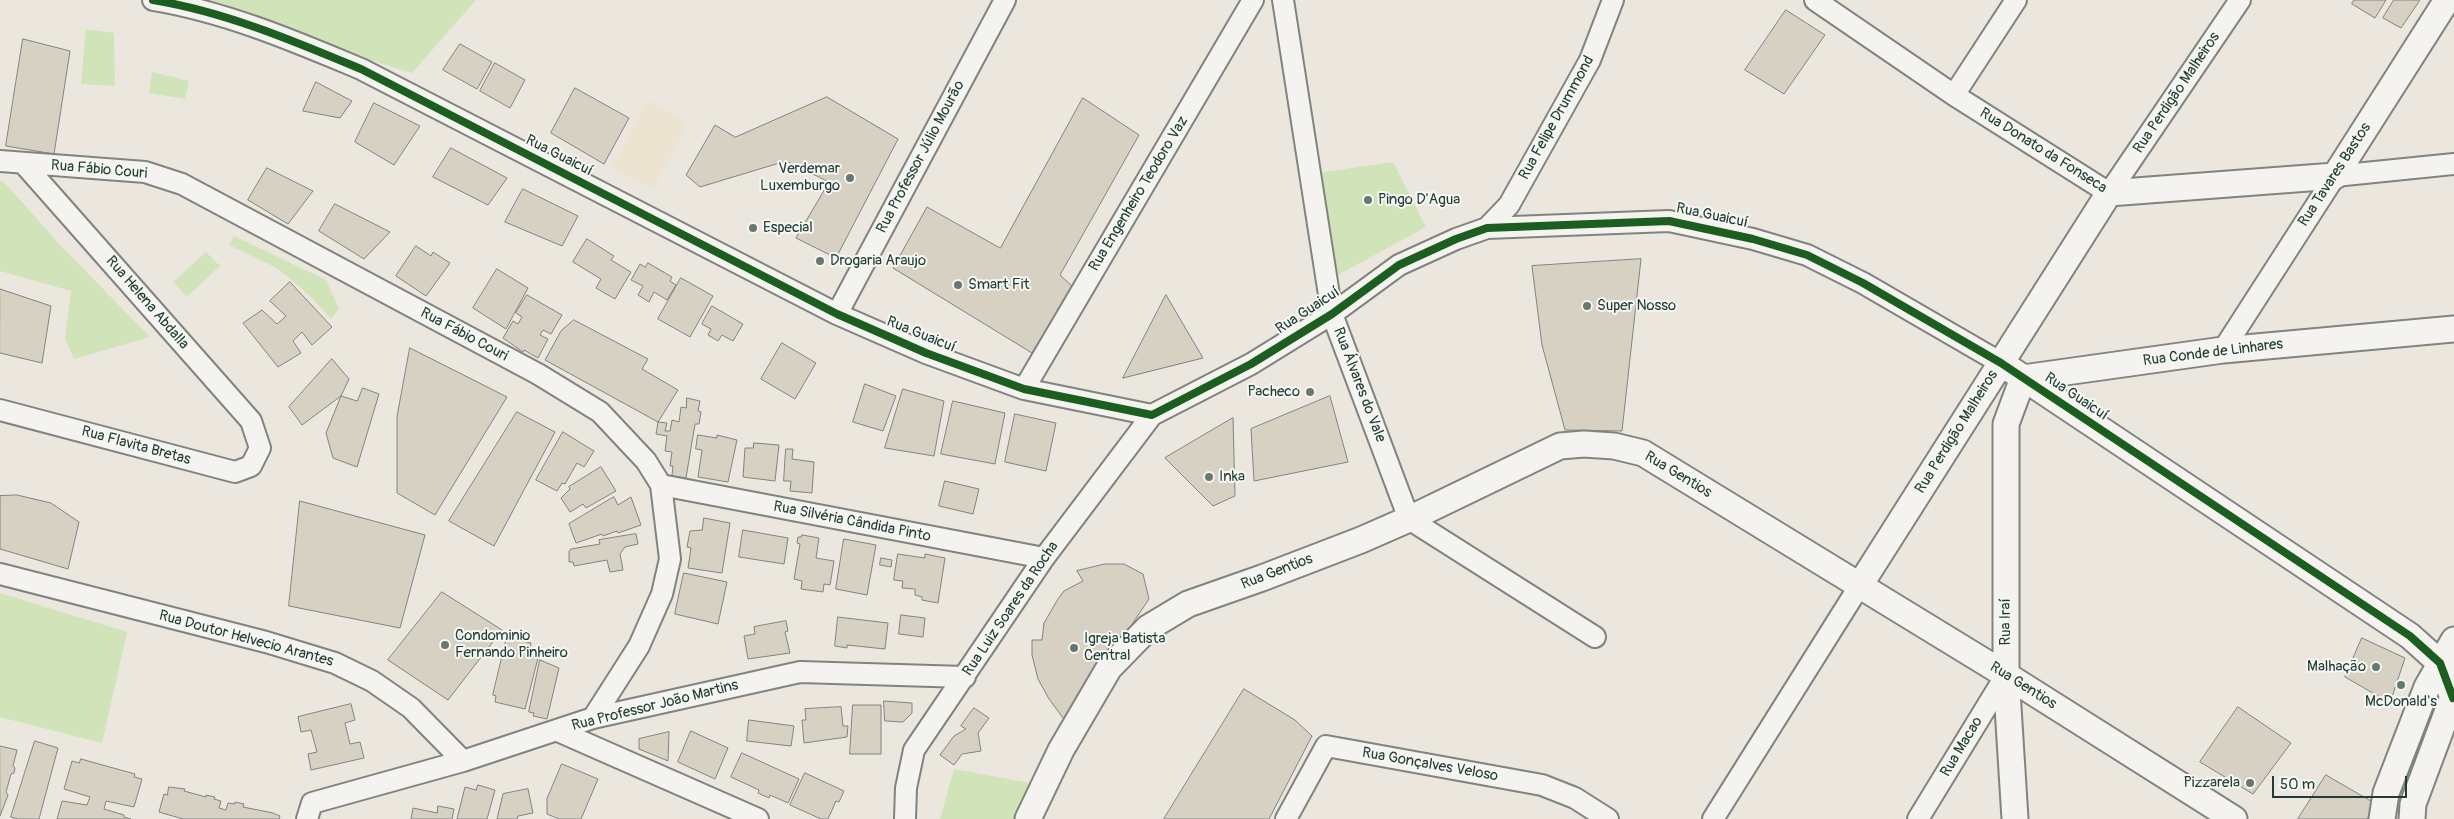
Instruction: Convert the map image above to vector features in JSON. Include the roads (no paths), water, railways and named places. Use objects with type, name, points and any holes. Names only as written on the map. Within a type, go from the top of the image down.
[{"type":"street","name":"Rua Guaicuí","points":[[153,0],[232,19],[292,40],[361,69],[837,314],[926,353],[1024,389],[1152,415],[1251,364],[1332,314],[1399,265],[1456,239],[1488,228],[1669,221],[1752,239],[1807,255],[1863,282],[2001,363],[2410,636],[2449,653]]},
{"type":"street","name":"Rua Professor Júlio Mourão","points":[[837,314],[1005,0]]},
{"type":"street","name":"Rua Engenheiro Teodoro Vaz","points":[[1024,389],[1253,0]]},
{"type":"street","name":"Rua Álvares do Vale","points":[[1283,0],[1332,314],[1409,519]]},
{"type":"street","name":"Rua Felipe Drummond","points":[[1488,228],[1509,206],[1590,60],[1613,0]]},
{"type":"street","name":"Rua Donato da Fonseca","points":[[1814,0],[1954,95],[2109,193],[2335,176],[2454,164]]},
{"type":"street","points":[[1954,95],[2016,0]]},
{"type":"street","name":"Rua Perdigão Malheiros","points":[[1712,819],[2109,193],[2240,0]]},
{"type":"street","name":"Rua Tavares Bastos","points":[[2223,350],[2447,0]]},
{"type":"street","name":"Rua Fábio Couri","points":[[0,161],[144,172],[182,184],[538,374],[600,412],[646,460],[660,485],[670,559],[662,594],[639,646],[593,718]]},
{"type":"street","name":"Rua Helena Abdalla","points":[[24,164],[251,421],[260,448]]},
{"type":"street","name":"Rua Conde de Linhares","points":[[2023,378],[2223,350],[2454,329]]},
{"type":"street","name":"Rua Iraí","points":[[2015,819],[2006,675],[2006,424],[2023,378]]},
{"type":"street","name":"Rua Flavita Bretas","points":[[0,410],[236,472],[251,466],[260,448]]},
{"type":"street","name":"Rua Luiz Soares da Rocha","points":[[906,819],[906,788],[914,750],[1044,558],[1152,415]]},
{"type":"street","name":"Rua Gentios","points":[[1028,819],[1061,750],[1109,668],[1148,628],[1188,604],[1262,578],[1409,519],[1560,446],[1584,444],[1614,446],[1643,452],[1963,648],[2234,819]]},
{"type":"street","name":"Rua Silvéria Cândida Pinto","points":[[660,485],[1044,558]]},
{"type":"street","points":[[1409,519],[1596,636]]},
{"type":"street","name":"Rua Doutor Helvecio Arantes","points":[[0,574],[266,642],[335,663],[372,681],[411,708],[463,761]]},
{"type":"street","points":[[1963,648],[1986,644],[2006,632]]},
{"type":"street","points":[[2412,819],[2414,804],[2454,697],[2449,653]]},
{"type":"street","points":[[2382,819],[2386,793],[2426,687],[2449,653]]},
{"type":"street","name":"Rua Professor João Martins","points":[[307,819],[312,802],[463,761],[593,718],[800,672],[965,677]]},
{"type":"street","name":"Rua Macao","points":[[1918,819],[2006,675]]},
{"type":"street","points":[[558,731],[758,819]]},
{"type":"street","name":"Rua Gonçalves Veloso","points":[[1286,819],[1326,746],[1542,785],[1575,798],[1608,819]]},
{"type":"place","name":"Verdemar Luxemburgo","points":[[850,178]]},
{"type":"place","name":"Pingo D'Agua","points":[[1368,200]]},
{"type":"place","name":"Especial","points":[[753,228]]},
{"type":"place","name":"Drogaria Araujo","points":[[820,261]]},
{"type":"place","name":"Smart Fit","points":[[958,285]]},
{"type":"place","name":"Super Nosso","points":[[1587,306]]},
{"type":"place","name":"Pacheco","points":[[1310,392]]},
{"type":"place","name":"Inka","points":[[1209,477]]},
{"type":"place","name":"Condominio Fernando Pinheiro","points":[[445,645]]},
{"type":"place","name":"Igreja Batista Central","points":[[1074,648]]},
{"type":"place","name":"Malhação","points":[[2376,667]]},
{"type":"place","name":"McDonald's","points":[[2401,685]]},
{"type":"place","name":"Pizzarela","points":[[2250,783]]}]
